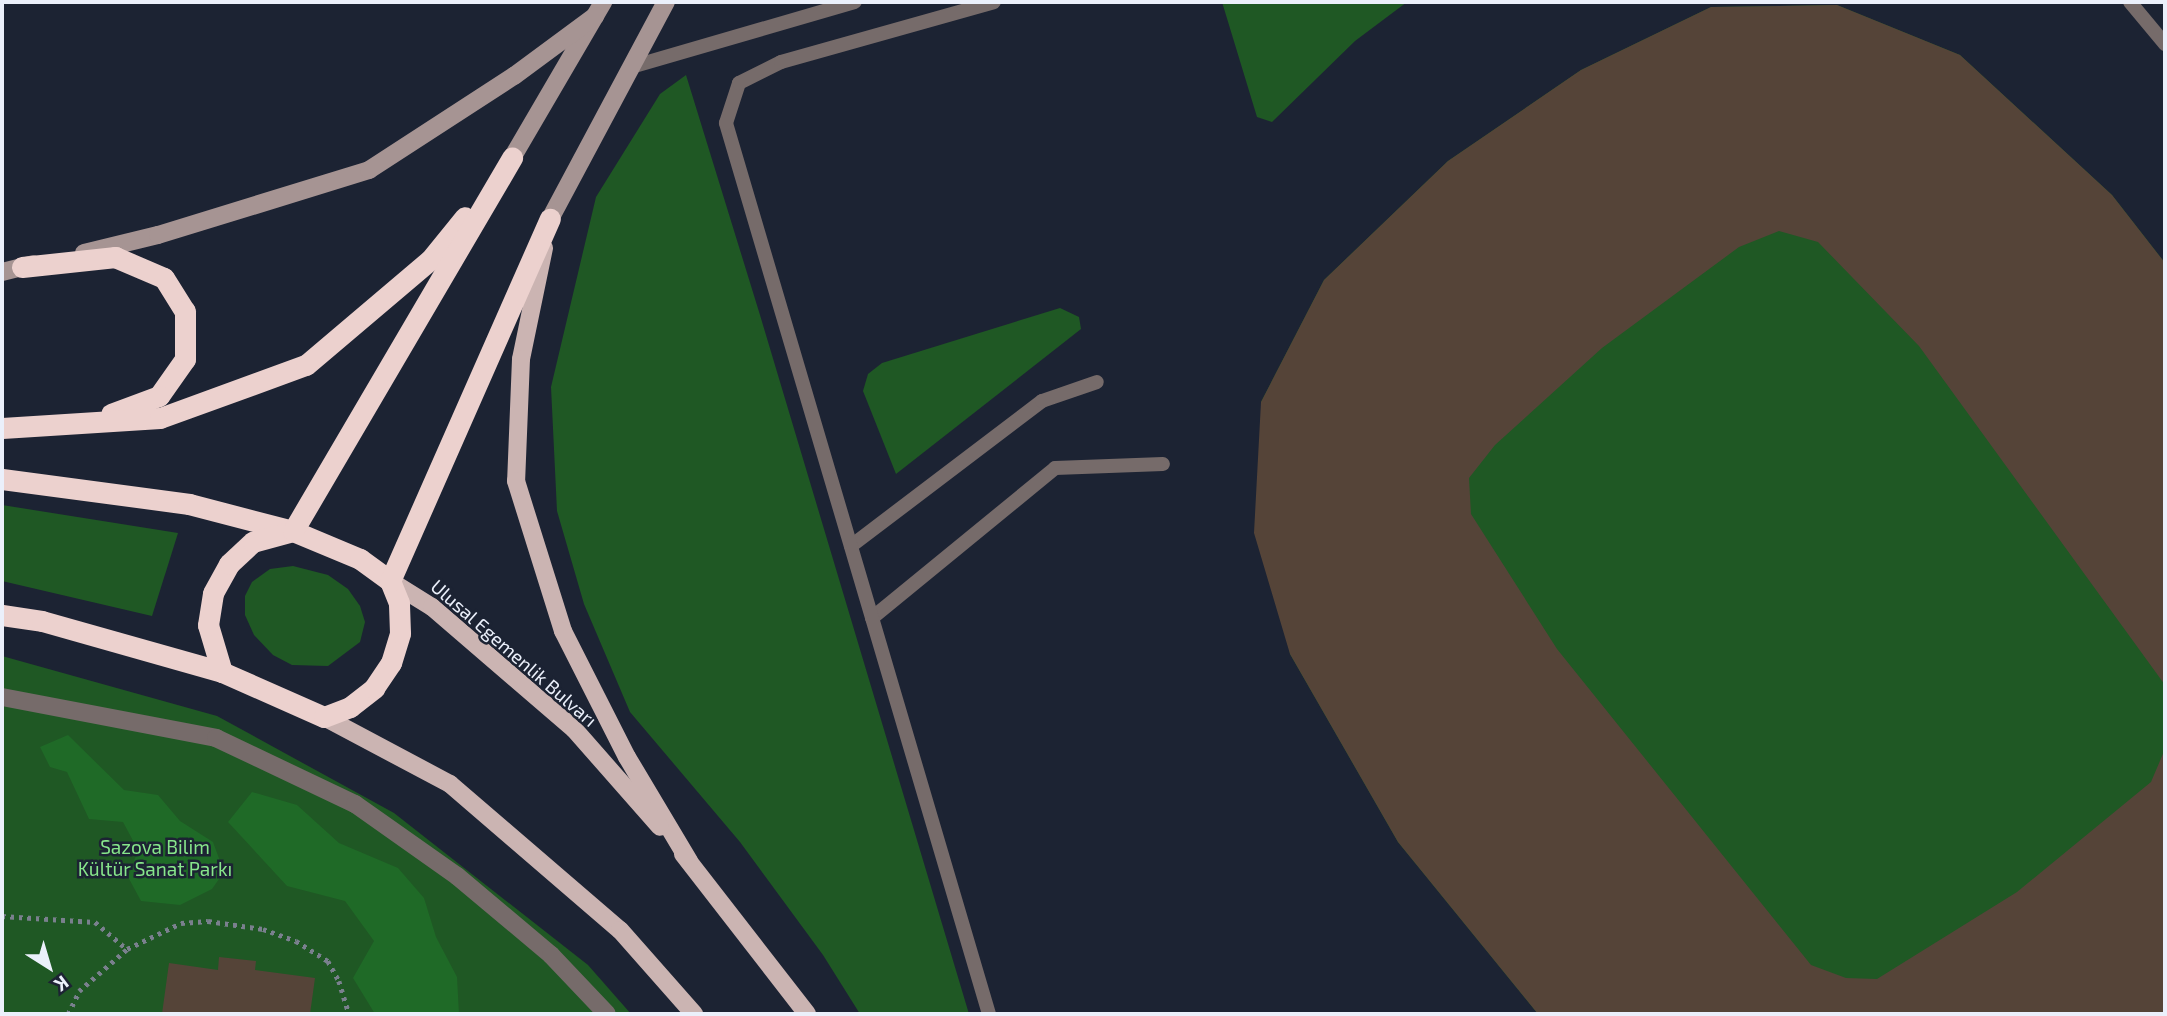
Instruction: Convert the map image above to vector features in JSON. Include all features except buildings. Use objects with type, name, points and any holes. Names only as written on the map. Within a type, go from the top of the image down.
[{"type":"highway","points":[[2,428],[160,418],[306,365],[430,260],[512,158]]},
{"type":"highway","points":[[222,672],[208,625],[213,593],[229,564],[253,541],[293,531],[512,158]]},
{"type":"highway","points":[[2,615],[42,621],[222,672],[324,717],[350,707],[374,688],[391,663],[400,634],[399,603],[390,581],[550,219]]},
{"type":"highway","points":[[12,269],[115,257],[164,278],[185,311],[186,359],[159,396],[91,422]]},
{"type":"highway","name":"Ulusal Egemenlik Bulvarı","points":[[2,479],[189,504],[293,531],[360,559],[390,581]]},
{"type":"main road","points":[[550,219],[521,359],[516,481],[563,631],[627,757],[689,861]]},
{"type":"main road","name":"Ulusal Egemenlik Bulvarı","points":[[390,581],[432,607],[574,729],[689,861],[807,1014]]},
{"type":"main road","points":[[324,717],[450,784],[620,930],[694,1014]]},
{"type":"street","points":[[550,219],[666,2]]},
{"type":"street","points":[[512,158],[599,9]]},
{"type":"street","points":[[12,269],[158,235],[369,170],[514,76],[599,9]]},
{"type":"street","points":[[2,696],[216,738],[355,804],[457,876],[551,955],[607,1014]]},
{"type":"lane","points":[[631,67],[855,2]]},
{"type":"lane","points":[[989,1014],[726,123],[739,83],[781,62],[994,2]]},
{"type":"lane","points":[[2130,2],[2165,44]]},
{"type":"lane","points":[[851,546],[1042,401],[1097,382]]},
{"type":"lane","points":[[872,618],[1055,468],[1163,464]]},
{"type":"path","points":[[2,916],[95,922],[127,948]]},
{"type":"path","points":[[68,1014],[79,991],[127,948],[181,923],[235,923],[263,929],[296,941],[328,961],[340,981],[349,1014]]},
{"type":"green space","points":[[1222,2],[1407,2],[1355,41],[1272,122],[1257,117]]},
{"type":"green space","points":[[1837,5],[1960,55],[2112,195],[2165,263],[2165,1014],[1538,1014],[1398,842],[1290,654],[1261,402],[1324,280],[1448,161],[1581,70],[1711,7]]},
{"type":"green space","points":[[686,75],[969,1014],[860,1014],[823,955],[740,842],[630,712],[584,604],[557,511],[551,387],[596,197],[660,94]]},
{"type":"green space","points":[[1060,308],[1079,317],[1081,329],[896,474],[863,391],[868,374],[882,363]]},
{"type":"green space","points":[[2,505],[178,533],[152,616],[2,581]]},
{"type":"green space","points":[[293,566],[328,575],[348,589],[360,606],[365,622],[360,642],[328,666],[292,665],[273,655],[254,635],[245,615],[245,596],[252,582],[270,569]]},
{"type":"green space","name":"Sazova Bilim Kültür Sanat Parkı","points":[[2,656],[217,716],[394,813],[588,965],[631,1014],[2,1014]]},
{"type":"green space","points":[[68,735],[124,790],[158,795],[180,821],[213,842],[224,872],[212,889],[180,905],[141,901],[128,877],[138,850],[123,822],[89,819],[67,772],[50,767],[40,747]]},
{"type":"green space","points":[[252,792],[297,805],[339,843],[398,868],[424,898],[436,937],[457,977],[459,1014],[375,1014],[353,978],[374,941],[345,901],[287,886],[228,822]]}]
